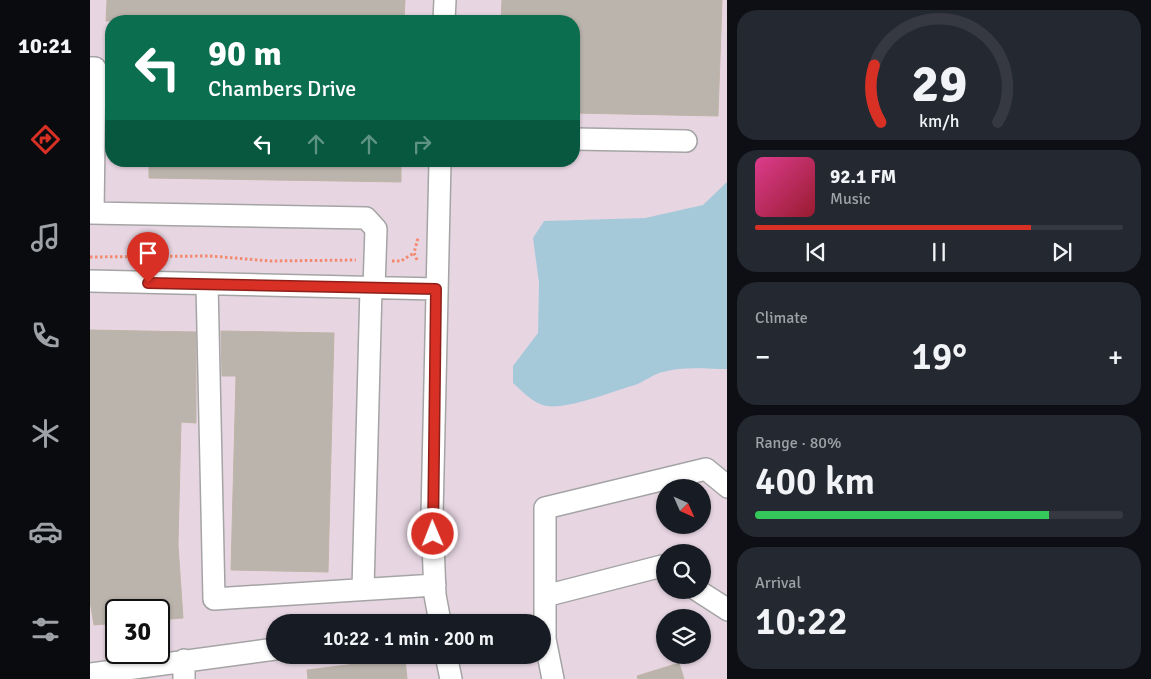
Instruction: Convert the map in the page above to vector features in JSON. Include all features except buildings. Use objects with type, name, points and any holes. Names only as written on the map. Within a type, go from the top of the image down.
[{"type":"street","points":[[444,15],[445,0]]},
{"type":"street","points":[[90,68],[95,68],[92,213],[366,218],[376,229],[372,288],[363,589]]},
{"type":"street","points":[[580,139],[686,141]]},
{"type":"street","points":[[439,614],[435,585],[432,516],[440,167]]},
{"type":"street","points":[[90,281],[436,289]]},
{"type":"street","points":[[207,284],[214,599],[435,585]]},
{"type":"street","points":[[545,614],[545,508],[706,470],[727,487]]},
{"type":"street","points":[[545,596],[656,568]]},
{"type":"street","points":[[710,599],[727,610]]},
{"type":"street","points":[[90,674],[184,670],[266,651]]},
{"type":"street","points":[[550,664],[553,679]]},
{"type":"path","points":[[90,257],[210,256],[270,261],[401,261],[414,253]]},
{"type":"shaded area","points":[[90,0],[727,0],[727,679],[90,679]]},
{"type":"water","points":[[727,182],[727,369],[687,368],[671,370],[656,374],[635,385],[573,404],[560,406],[540,404],[513,383],[513,366],[538,333],[539,283],[533,238],[544,221],[645,218],[703,205]]},
{"type":"route","points":[[148,283],[436,289],[433,534]]}]
